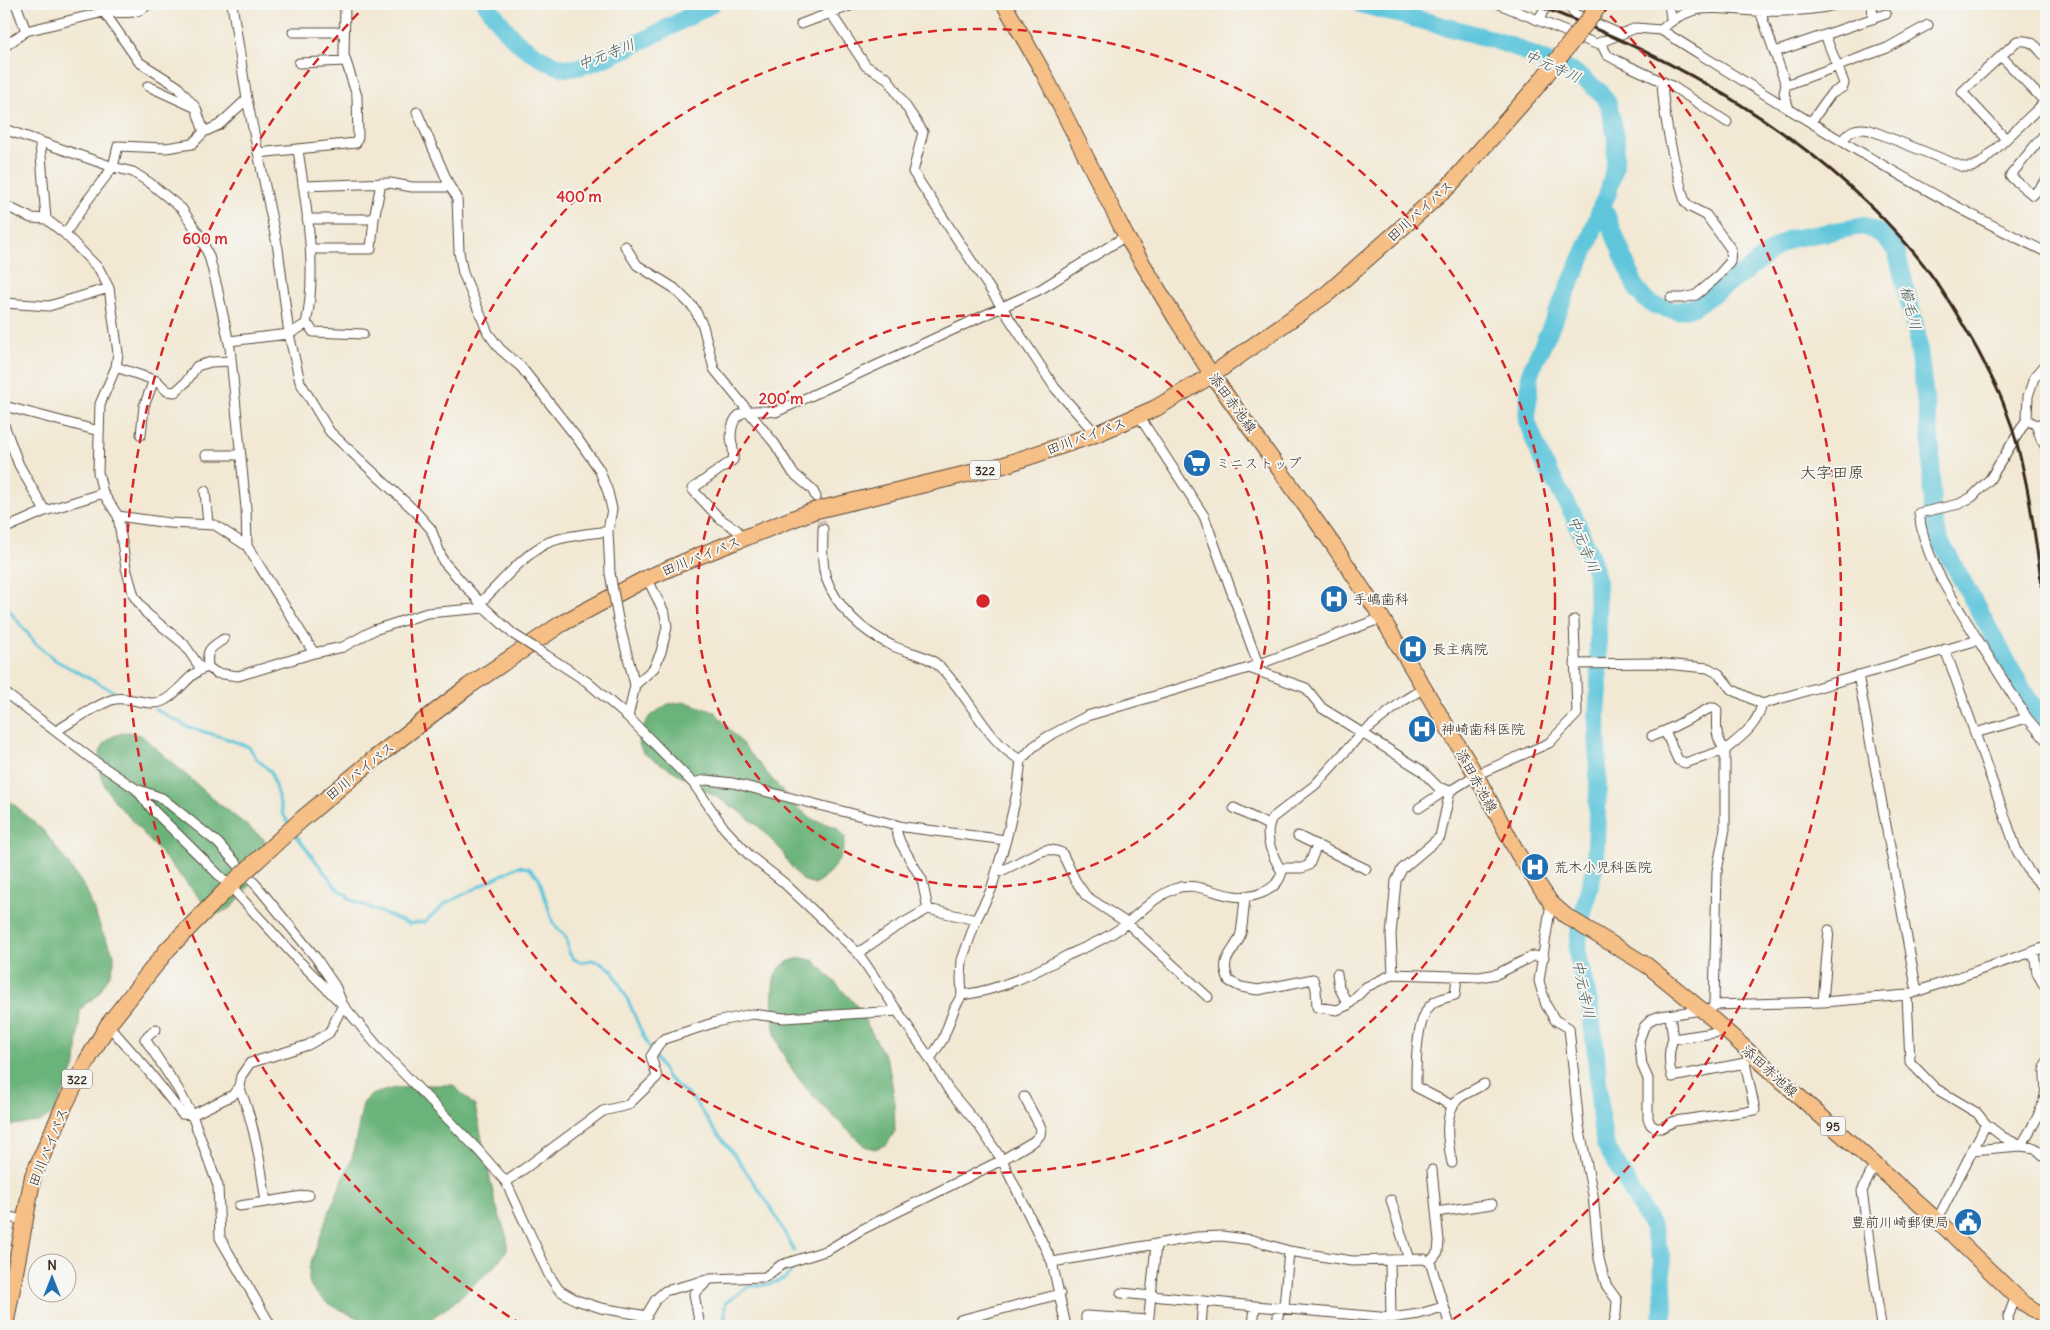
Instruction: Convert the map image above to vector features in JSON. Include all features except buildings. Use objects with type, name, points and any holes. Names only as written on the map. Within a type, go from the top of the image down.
[{"type":"highway","name":"田川バイパス","points":[[5,1326],[34,1176],[64,1106],[108,1025],[168,948],[234,882],[301,820],[351,778],[470,686],[561,624],[647,578],[813,511],[1004,465],[1096,434],[1156,408],[1212,374],[1328,294],[1449,186],[1537,86],[1596,9]]},
{"type":"main road","name":"添田赤池線","points":[[1006,5],[1044,74],[1126,236],[1144,262],[1176,319],[1212,374],[1323,530],[1382,618],[1476,775],[1518,854],[1551,903],[1566,916],[1648,966],[1708,1010],[1749,1059],[1875,1164],[1938,1220],[2016,1296],[2046,1318]]},
{"type":"street","points":[[16,4],[26,31]]},
{"type":"street","points":[[4,47],[26,31],[104,12],[134,12],[146,7],[148,4]]},
{"type":"street","points":[[232,4],[247,99],[278,249],[289,334],[300,382],[330,432],[415,510],[431,529],[443,560],[483,606],[513,634],[586,681],[628,718],[692,784],[724,828],[750,856],[783,882],[858,953],[930,1058],[948,1089],[979,1126],[1002,1160],[1052,1262],[1066,1326]]},
{"type":"street","points":[[258,153],[356,143],[358,137],[357,96],[344,55],[345,4]]},
{"type":"street","points":[[801,24],[855,4]]},
{"type":"street","points":[[1499,4],[1596,44],[1636,28],[1661,30],[1842,141],[1987,224],[2046,252]]},
{"type":"street","points":[[1538,20],[1548,4]]},
{"type":"street","points":[[1566,4],[1575,14],[1620,34]]},
{"type":"street","points":[[1669,4],[1672,18]]},
{"type":"street","points":[[1661,30],[1672,18],[1698,7],[1709,5],[1760,11],[1825,8],[1840,4]]},
{"type":"street","points":[[1872,4],[1873,19]]},
{"type":"street","points":[[1760,11],[1786,85],[1784,92],[1789,109]]},
{"type":"street","points":[[104,12],[139,62],[177,86],[196,108],[204,132]]},
{"type":"street","points":[[830,12],[866,66],[887,78],[923,132],[913,172],[1055,388],[1096,434]]},
{"type":"street","points":[[1774,52],[1886,14]]},
{"type":"street","points":[[1786,85],[1837,68],[1887,48],[1928,25]]},
{"type":"street","points":[[293,32],[344,32]]},
{"type":"street","points":[[1811,122],[1831,94],[1843,87],[1844,84],[1825,35]]},
{"type":"street","points":[[2006,139],[1962,92],[2017,42],[2026,40],[2032,42],[2046,58]]},
{"type":"street","points":[[1602,43],[1608,55],[1672,86],[1727,122]]},
{"type":"street","points":[[1842,141],[1854,129],[1870,130],[1963,167],[1981,163],[2045,102],[2001,56]]},
{"type":"street","points":[[299,62],[346,61]]},
{"type":"street","points":[[1662,81],[1663,106],[1670,147],[1685,202],[1690,207],[1706,215],[1731,249],[1730,262],[1696,295],[1672,298]]},
{"type":"street","points":[[148,86],[196,108]]},
{"type":"street","points":[[65,234],[87,201],[113,168],[118,146],[166,148],[192,144],[204,132],[219,125],[247,99]]},
{"type":"street","points":[[417,112],[450,187],[457,197],[459,252],[463,273],[488,333],[500,349],[521,367],[577,438],[598,469],[608,492],[612,509],[608,531],[610,573],[618,619],[635,685],[628,718]]},
{"type":"street","points":[[5,126],[40,142],[113,168],[133,172],[182,209],[191,221],[209,256],[229,341],[246,508],[247,546]]},
{"type":"street","points":[[2046,132],[2010,176],[2033,195],[2046,181]]},
{"type":"street","points":[[40,142],[46,219]]},
{"type":"street","points":[[229,341],[289,334],[306,324],[310,305],[310,250],[304,186],[298,150]]},
{"type":"street","points":[[304,186],[381,183],[412,187],[450,187]]},
{"type":"street","points":[[310,250],[372,248],[374,218],[381,183]]},
{"type":"street","points":[[4,205],[31,218],[46,219],[65,234],[99,270],[109,288],[118,353],[116,367],[100,404],[98,472],[104,493],[118,516],[126,568],[134,596],[146,613],[184,644],[204,668],[216,673],[238,676],[314,653],[343,647],[374,630],[426,613],[483,606],[534,551],[548,543],[564,538],[608,531]]},
{"type":"street","points":[[307,219],[374,218]]},
{"type":"street","points":[[741,540],[737,530],[719,518],[692,489],[733,460],[732,430],[739,416],[749,410],[776,412],[1041,289],[1126,236]]},
{"type":"street","points":[[625,246],[637,265],[674,288],[694,308],[703,326],[714,370],[749,410],[775,444],[793,473],[812,489],[816,497]]},
{"type":"street","points":[[4,303],[49,306],[109,288]]},
{"type":"street","points":[[306,324],[313,332],[363,334]]},
{"type":"street","points":[[116,367],[154,380],[167,391],[174,392],[186,382],[197,366],[211,362],[231,361]]},
{"type":"street","points":[[2046,364],[2034,378],[2028,396],[2026,419],[1990,479],[1972,497],[1959,504],[1919,513],[1921,531],[1939,575],[2026,718],[2046,740]]},
{"type":"street","points":[[140,435],[144,406],[154,380]]},
{"type":"street","points":[[4,406],[99,431]]},
{"type":"street","points":[[1139,416],[1204,516],[1258,664]]},
{"type":"street","points":[[2026,419],[2036,424],[2046,422]]},
{"type":"street","points":[[4,424],[19,465],[44,511]]},
{"type":"street","points":[[2036,424],[2041,440],[2046,447]]},
{"type":"street","points":[[206,455],[240,455]]},
{"type":"street","points":[[205,490],[208,524]]},
{"type":"street","points":[[4,529],[44,511],[104,493]]},
{"type":"street","points":[[118,516],[169,523],[215,525],[247,546],[314,653]]},
{"type":"street","points":[[823,529],[823,562],[826,578],[852,619],[866,631],[891,645],[928,658],[939,666],[973,707],[992,737],[1008,754],[1021,760]]},
{"type":"street","points":[[635,685],[654,668],[661,652],[667,627],[664,614],[647,578]]},
{"type":"street","points":[[930,1058],[943,1039],[955,1007],[962,995],[960,978],[962,960],[976,920],[991,890],[1006,840],[1017,793],[1021,760],[1033,747],[1047,737],[1087,716],[1249,668],[1382,618]]},
{"type":"street","points":[[1419,808],[1476,775],[1549,742],[1577,714],[1574,620]]},
{"type":"street","points":[[56,731],[112,700],[123,698],[154,702],[164,700],[204,668],[206,655],[211,647],[224,639]]},
{"type":"street","points":[[1576,664],[1654,663],[1708,668],[1719,674],[1731,689],[1762,704],[1978,640]]},
{"type":"street","points":[[1945,649],[2017,851],[2030,872],[2046,890]]},
{"type":"street","points":[[1249,668],[1306,688],[1322,708],[1421,770],[1438,787],[1448,791]]},
{"type":"street","points":[[1858,675],[1917,992]]},
{"type":"street","points":[[962,995],[984,992],[1016,981],[1100,940],[1127,923],[1154,900],[1177,888],[1205,888],[1232,896],[1245,896],[1274,888],[1280,881],[1282,872],[1269,841],[1268,825],[1272,818],[1316,785],[1361,734],[1403,701],[1424,688]]},
{"type":"street","points":[[4,692],[93,760],[136,789],[162,798],[218,843],[257,886],[316,958],[335,986],[343,1005],[329,1033],[292,1050],[250,1063],[241,1076],[233,1095],[192,1115],[182,1114],[146,1068],[108,1025]]},
{"type":"street","points":[[1664,731],[1678,760],[1685,763],[1725,750],[1753,724],[1759,716],[1762,704]]},
{"type":"street","points":[[1652,736],[1710,708],[1717,710],[1716,733],[1718,742],[1725,750],[1725,829],[1717,871],[1708,1010]]},
{"type":"street","points":[[1975,733],[2026,718]]},
{"type":"street","points":[[692,784],[706,780],[733,782],[894,824],[1006,840]]},
{"type":"street","points":[[136,789],[152,809],[234,882],[296,958],[343,1005],[380,1049],[478,1150],[506,1182],[549,1275],[559,1290],[576,1300],[647,1316]]},
{"type":"street","points":[[1393,974],[1391,935],[1396,881],[1402,869],[1440,837],[1448,791]]},
{"type":"street","points":[[1234,808],[1268,825]]},
{"type":"street","points":[[894,824],[900,842],[922,880],[928,908]]},
{"type":"street","points":[[1298,836],[1366,869]]},
{"type":"street","points":[[1280,868],[1302,868],[1308,865],[1317,845]]},
{"type":"street","points":[[996,873],[1045,850],[1062,853],[1075,880],[1086,896],[1127,923],[1208,997]]},
{"type":"street","points":[[1245,896],[1240,935],[1225,960],[1225,972],[1229,981],[1241,987],[1258,990],[1313,980],[1316,988],[1317,1007],[1337,1010],[1348,1005],[1366,987],[1393,974],[1480,977],[1497,974],[1534,956],[1544,957]]},
{"type":"street","points":[[1551,903],[1539,981],[1546,1005],[1555,1020],[1569,1028],[1579,1126],[1593,1195],[1599,1259],[1606,1285],[1617,1300],[1616,1314],[1612,1326]]},
{"type":"street","points":[[858,953],[928,908],[976,920]]},
{"type":"street","points":[[1823,1002],[1829,930]]},
{"type":"street","points":[[1670,1014],[1673,1039],[1669,1048],[1668,1064],[1672,1077],[1749,1059],[1755,1110],[1675,1121],[1661,1128],[1656,1128],[1651,1125],[1648,1119],[1648,1080],[1642,1065],[1639,1040],[1644,1027],[1652,1018],[1670,1014],[1708,1010],[1907,995],[2046,948]]},
{"type":"street","points":[[2034,953],[2037,973],[2046,989]]},
{"type":"street","points":[[1337,974],[1338,987],[1348,1005]]},
{"type":"street","points":[[1453,1106],[1416,1087],[1416,1057],[1422,1021],[1433,1003],[1455,995],[1457,977]]},
{"type":"street","points":[[1907,995],[1910,1062],[1935,1088],[1977,1113],[1986,1124],[2003,1137],[2021,1146]]},
{"type":"street","points":[[506,1182],[603,1111],[628,1105],[640,1095],[658,1077],[653,1054],[657,1044],[664,1039],[716,1022],[752,1014],[784,1018],[898,1011]]},
{"type":"street","points":[[156,1028],[145,1039],[178,1089],[192,1115],[218,1186],[220,1238],[271,1326]]},
{"type":"street","points":[[1673,1039],[1726,1031]]},
{"type":"street","points":[[2021,1146],[2041,1108],[2046,1093],[2044,1073],[2046,1063]]},
{"type":"street","points":[[1452,1163],[1446,1140],[1453,1106],[1458,1099],[1484,1084]]},
{"type":"street","points":[[238,1086],[247,1107],[258,1144],[266,1202]]},
{"type":"street","points":[[640,1326],[656,1299],[665,1290],[710,1279],[765,1276],[781,1265],[828,1250],[861,1230],[1002,1160],[1034,1141],[1040,1135],[1041,1128],[1024,1097]]},
{"type":"street","points":[[1938,1220],[1986,1124]]},
{"type":"street","points":[[1972,1150],[2021,1146],[2035,1148],[2046,1158]]},
{"type":"street","points":[[1875,1164],[1862,1191],[1881,1326]]},
{"type":"street","points":[[1430,1262],[1438,1252],[1440,1241],[1432,1170]]},
{"type":"street","points":[[239,1206],[309,1195]]},
{"type":"street","points":[[1391,1200],[1409,1260]]},
{"type":"street","points":[[1436,1212],[1492,1204]]},
{"type":"street","points":[[4,1216],[24,1220]]},
{"type":"street","points":[[1052,1262],[1197,1237],[1222,1236],[1254,1240],[1289,1251],[1352,1261],[1424,1259],[1430,1262],[1450,1326]]},
{"type":"street","points":[[1086,1326],[1086,1316],[1148,1323],[1156,1245]]},
{"type":"street","points":[[1277,1326],[1289,1251]]},
{"type":"street","points":[[1390,1260],[1391,1318]]},
{"type":"street","points":[[700,1326],[694,1294],[710,1279]]},
{"type":"street","points":[[1120,1293],[1391,1318],[1419,1314],[1443,1307]]},
{"type":"street","points":[[960,1320],[1060,1294]]},
{"type":"street","points":[[2009,1326],[2008,1317],[2016,1296]]},
{"type":"street","points":[[1201,1326],[1203,1301]]},
{"type":"street","points":[[1253,1326],[1255,1306]]},
{"type":"green space","points":[[686,702],[715,712],[796,807],[814,820],[836,827],[845,837],[840,858],[832,870],[821,880],[815,884],[802,880],[786,860],[783,852],[758,826],[738,810],[643,753],[638,742],[640,730],[650,716],[668,704]]},
{"type":"green space","points":[[129,732],[141,735],[218,803],[264,839],[265,846],[251,884],[231,908],[216,915],[210,911],[109,793],[100,774],[100,755],[108,739],[117,734]]},
{"type":"green space","points":[[4,790],[8,799],[44,831],[86,889],[103,934],[114,954],[114,963],[111,973],[97,996],[85,1004],[80,1011],[76,1064],[54,1113],[40,1122],[4,1126]]},
{"type":"green space","points":[[803,958],[815,961],[857,1006],[888,1062],[894,1095],[895,1131],[887,1144],[875,1149],[864,1146],[814,1097],[793,1070],[777,1040],[774,1029],[773,1008],[775,976],[785,963]]},
{"type":"green space","points":[[429,1085],[453,1085],[475,1106],[495,1202],[507,1238],[507,1250],[495,1266],[451,1305],[420,1326],[380,1326],[365,1322],[327,1303],[312,1289],[309,1281],[309,1268],[331,1207],[352,1158],[363,1103],[371,1095],[390,1089]]},
{"type":"waterway","name":"中元寺川","points":[[486,4],[515,40],[546,61],[565,68],[578,67],[616,53],[712,4]]},
{"type":"waterway","name":"中元寺川","points":[[1360,4],[1509,45],[1577,74],[1600,92],[1608,103],[1612,118],[1616,138],[1615,165],[1608,193],[1589,242],[1530,373],[1527,421],[1542,460],[1573,514],[1592,560],[1597,579],[1599,690],[1597,714],[1598,787],[1596,846],[1594,869],[1580,925],[1577,953],[1590,1006],[1601,1122],[1605,1144],[1652,1227],[1662,1259],[1664,1310],[1659,1326]]},
{"type":"waterway","name":"櫛毛川","points":[[1601,207],[1606,214],[1636,288],[1645,299],[1655,306],[1677,311],[1694,307],[1789,239],[1864,226],[1883,235],[1896,250],[1917,334],[1931,445],[1932,511],[1939,539],[2027,697],[2046,723]]},
{"type":"waterway","points":[[4,604],[36,644],[55,660],[113,691]]},
{"type":"waterway","points":[[155,709],[188,727],[249,747],[257,759],[271,772],[283,814],[289,824]]},
{"type":"waterway","points":[[295,834],[336,887],[347,895],[349,899],[409,924],[425,922],[445,904],[519,866],[529,868],[539,878],[553,923],[566,937],[569,953],[574,959],[581,962],[592,960],[602,963],[612,970],[627,998],[645,1040],[667,1077],[694,1100],[737,1158],[773,1211],[794,1251]]},
{"type":"waterway","points":[[728,1326],[725,1317],[725,1303],[748,1287],[770,1284],[784,1279],[798,1265]]},
{"type":"tunnel","points":[[818,507],[823,529]]},
{"type":"railway","points":[[1533,4],[1586,25],[1690,75],[1789,137],[1834,173],[1877,212],[1915,254],[1941,289],[1964,326],[2004,405],[2013,430],[2026,482],[2046,614]]},
{"type":"place","name":"ミニストップ","points":[[1197,463]]},
{"type":"place","name":"手嶋歯科","points":[[1334,599]]},
{"type":"place","name":"長主病院","points":[[1413,649]]},
{"type":"place","name":"神崎歯科医院","points":[[1422,729]]},
{"type":"place","name":"荒木小児科医院","points":[[1535,867]]},
{"type":"place","name":"豊前川崎郵便局","points":[[1968,1222]]},
{"type":"district","name":"大字田原","points":[[1832,472]]}]
